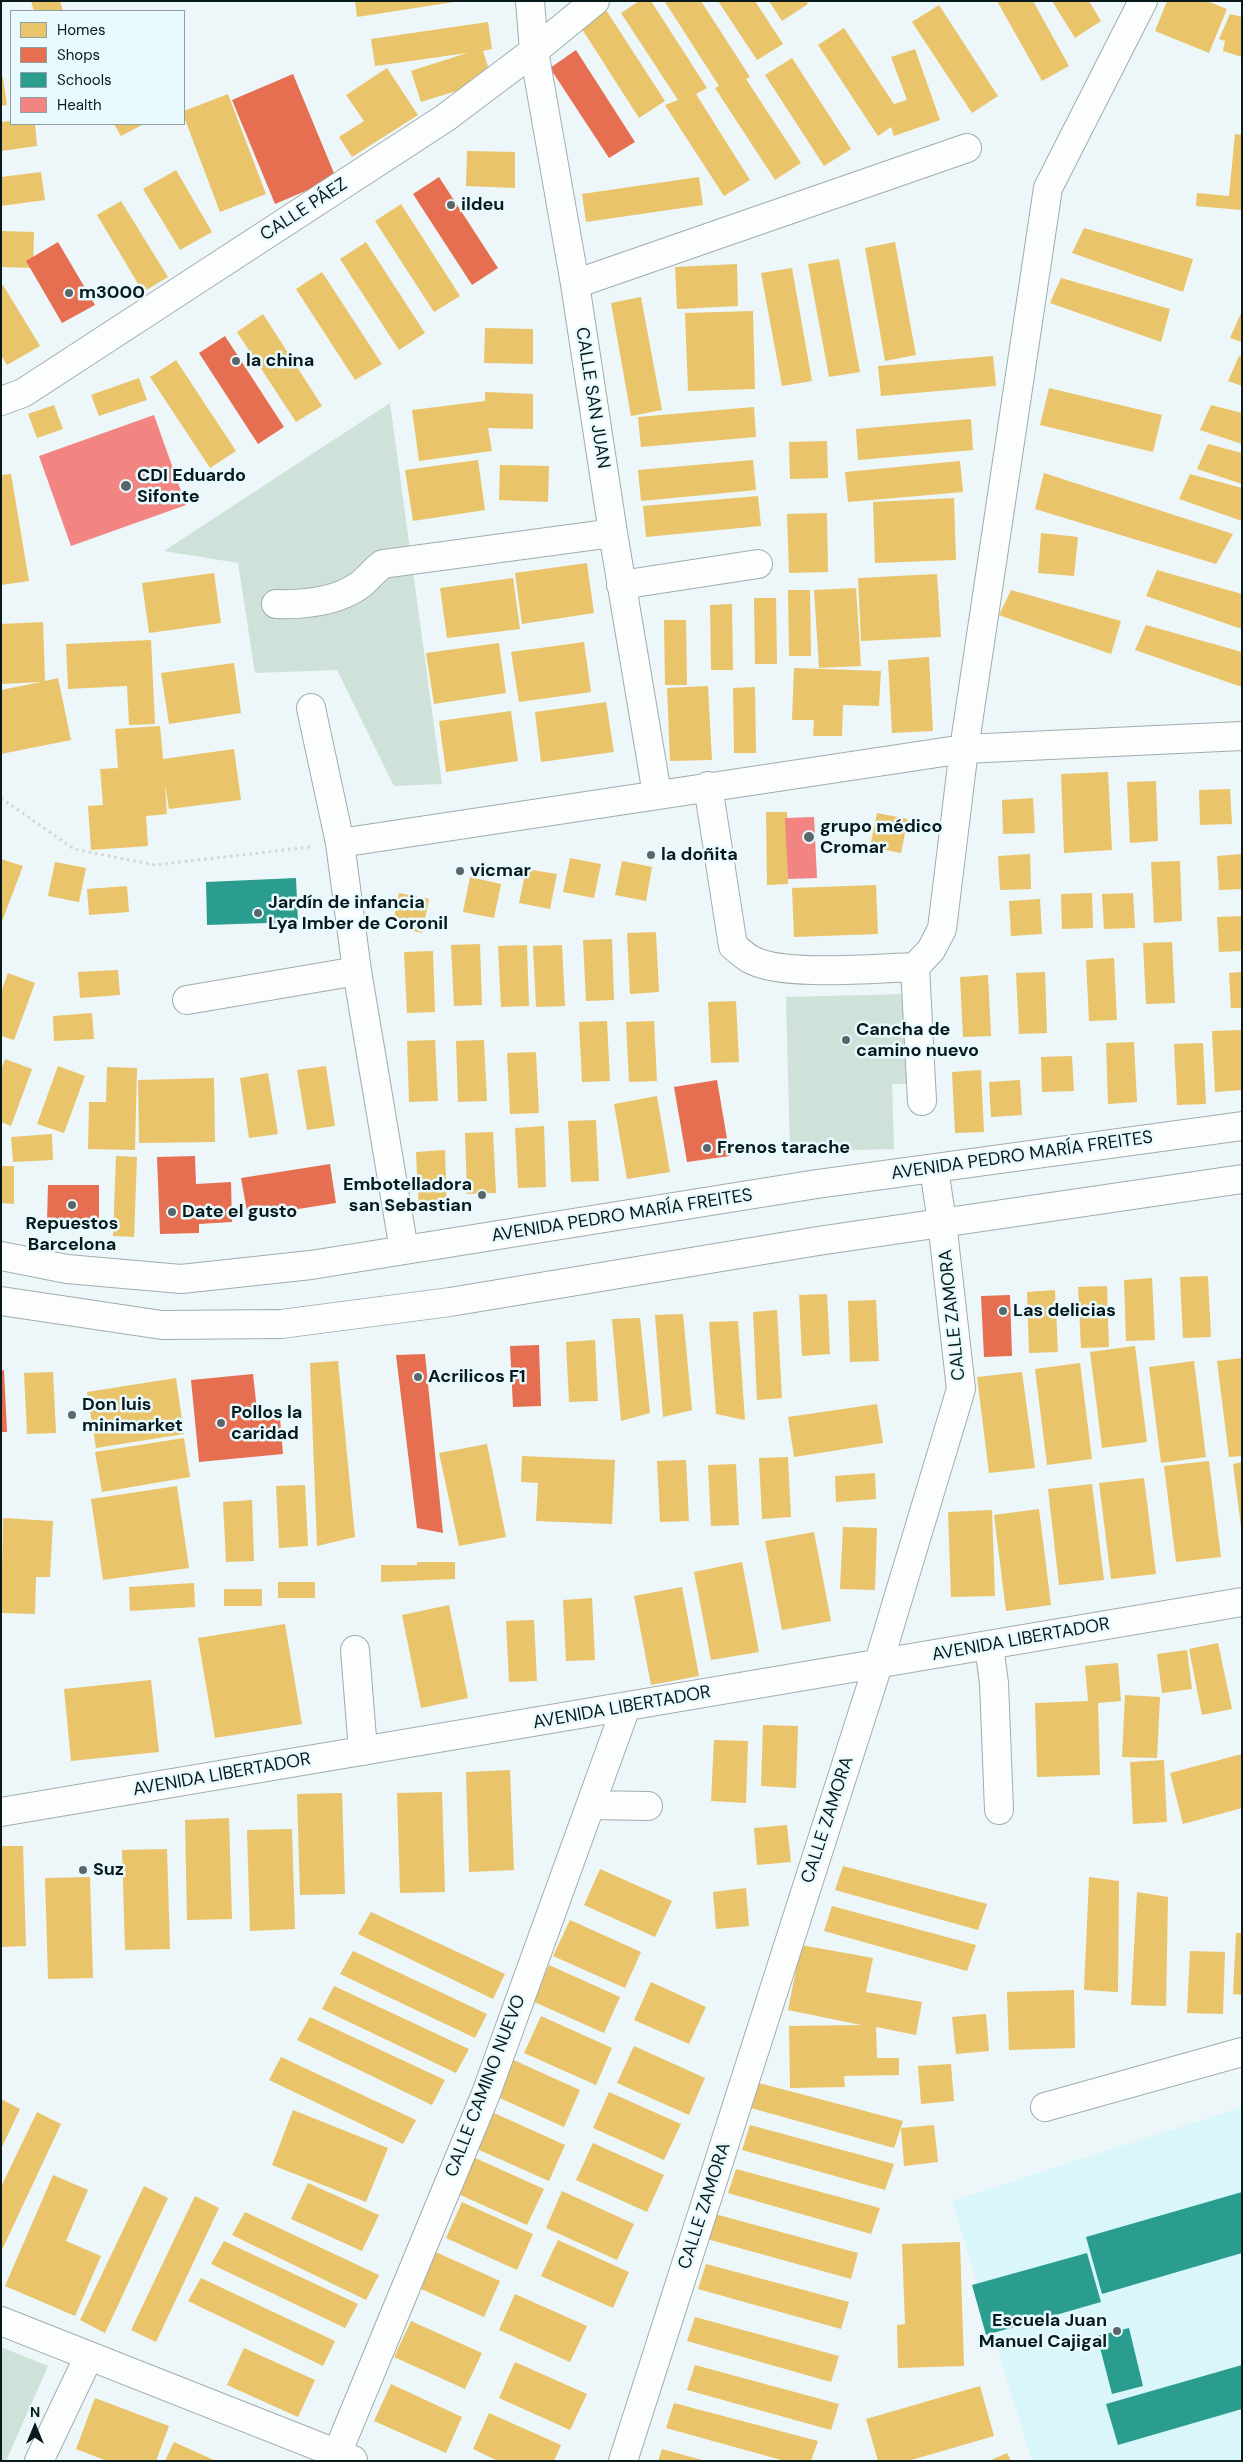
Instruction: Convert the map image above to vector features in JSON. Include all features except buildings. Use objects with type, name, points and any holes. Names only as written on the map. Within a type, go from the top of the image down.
[{"type":"street","name":"CALLE SAN JUAN","points":[[530,1],[534,51],[575,284],[621,585],[657,794]]},
{"type":"street","name":"CALLE PÁEZ","points":[[1,401],[23,393],[444,118],[534,51],[596,1]]},
{"type":"street","points":[[708,786],[733,946],[752,960],[771,966],[798,969],[914,967],[931,950],[942,929],[964,749],[1048,188],[1143,1]]},
{"type":"street","points":[[575,284],[967,148]]},
{"type":"street","points":[[276,604],[303,605],[337,597],[360,585],[373,571],[383,564],[613,533]]},
{"type":"street","points":[[621,585],[758,564]]},
{"type":"street","points":[[312,708],[340,843],[357,971],[404,1250]]},
{"type":"street","points":[[340,843],[708,786],[964,749],[1242,736]]},
{"type":"street","points":[[914,967],[922,1101]]},
{"type":"street","points":[[188,1000],[357,971]]},
{"type":"street","name":"AVENIDA PEDRO MARÍA FREITES","points":[[1,1256],[68,1269],[181,1279],[312,1265],[816,1184],[1242,1126]]},
{"type":"street","name":"CALLE ZAMORA","points":[[623,2461],[878,1665],[961,1389],[934,1169]]},
{"type":"street","points":[[1,1300],[162,1325],[282,1324],[450,1302],[942,1222],[1242,1179]]},
{"type":"street","name":"AVENIDA LIBERTADOR","points":[[1,1812],[989,1646],[1239,1610]]},
{"type":"street","points":[[989,1646],[994,1683],[1000,1810]]},
{"type":"street","points":[[354,1650],[363,1751]]},
{"type":"street","name":"CALLE CAMINO NUEVO","points":[[341,2459],[485,2096],[626,1707]]},
{"type":"street","points":[[591,1805],[648,1806]]},
{"type":"street","points":[[1045,2107],[1242,2052]]},
{"type":"street","points":[[1,2320],[341,2459]]},
{"type":"street","points":[[39,2461],[89,2356]]},
{"type":"path","points":[[1,798],[74,849],[155,865],[340,843]]},
{"type":"shaded area","name":"Escuela Juan Manuel Cajigal","points":[[1242,2107],[1242,2461],[1032,2461],[952,2201]]},
{"type":"green space","points":[[390,403],[442,784],[394,786],[337,670],[255,673],[238,563],[164,551]]},
{"type":"green space","name":"Cancha de camino nuevo","points":[[904,994],[907,1084],[892,1084],[894,1149],[790,1152],[786,997]]},
{"type":"green space","points":[[1,2347],[48,2366],[6,2461],[1,2461]]},
{"type":"place","name":"ildeu","points":[[451,205]]},
{"type":"place","name":"m3000","points":[[69,293]]},
{"type":"place","name":"la china","points":[[236,361]]},
{"type":"place","name":"CDI Eduardo Sifonte","points":[[126,486]]},
{"type":"place","name":"grupo médico Cromar","points":[[809,837]]},
{"type":"place","name":"la doñita","points":[[651,855]]},
{"type":"place","name":"vicmar","points":[[460,871]]},
{"type":"place","name":"Jardín de infancia Lya Imber de Coronil","points":[[258,913]]},
{"type":"place","name":"Cancha de camino nuevo","points":[[846,1040]]},
{"type":"place","name":"Frenos tarache","points":[[707,1148]]},
{"type":"place","name":"Embotelladora san Sebastian","points":[[482,1195]]},
{"type":"place","name":"Repuestos Barcelona","points":[[72,1205]]},
{"type":"place","name":"Date el gusto","points":[[172,1212]]},
{"type":"place","name":"Las delicias","points":[[1003,1311]]},
{"type":"place","name":"Acrilicos F1","points":[[418,1377]]},
{"type":"place","name":"Don luis minimarket","points":[[72,1415]]},
{"type":"place","name":"Pollos la caridad","points":[[221,1423]]},
{"type":"place","name":"Suz","points":[[83,1870]]},
{"type":"place","name":"Escuela Juan Manuel Cajigal","points":[[1117,2331]]}]
